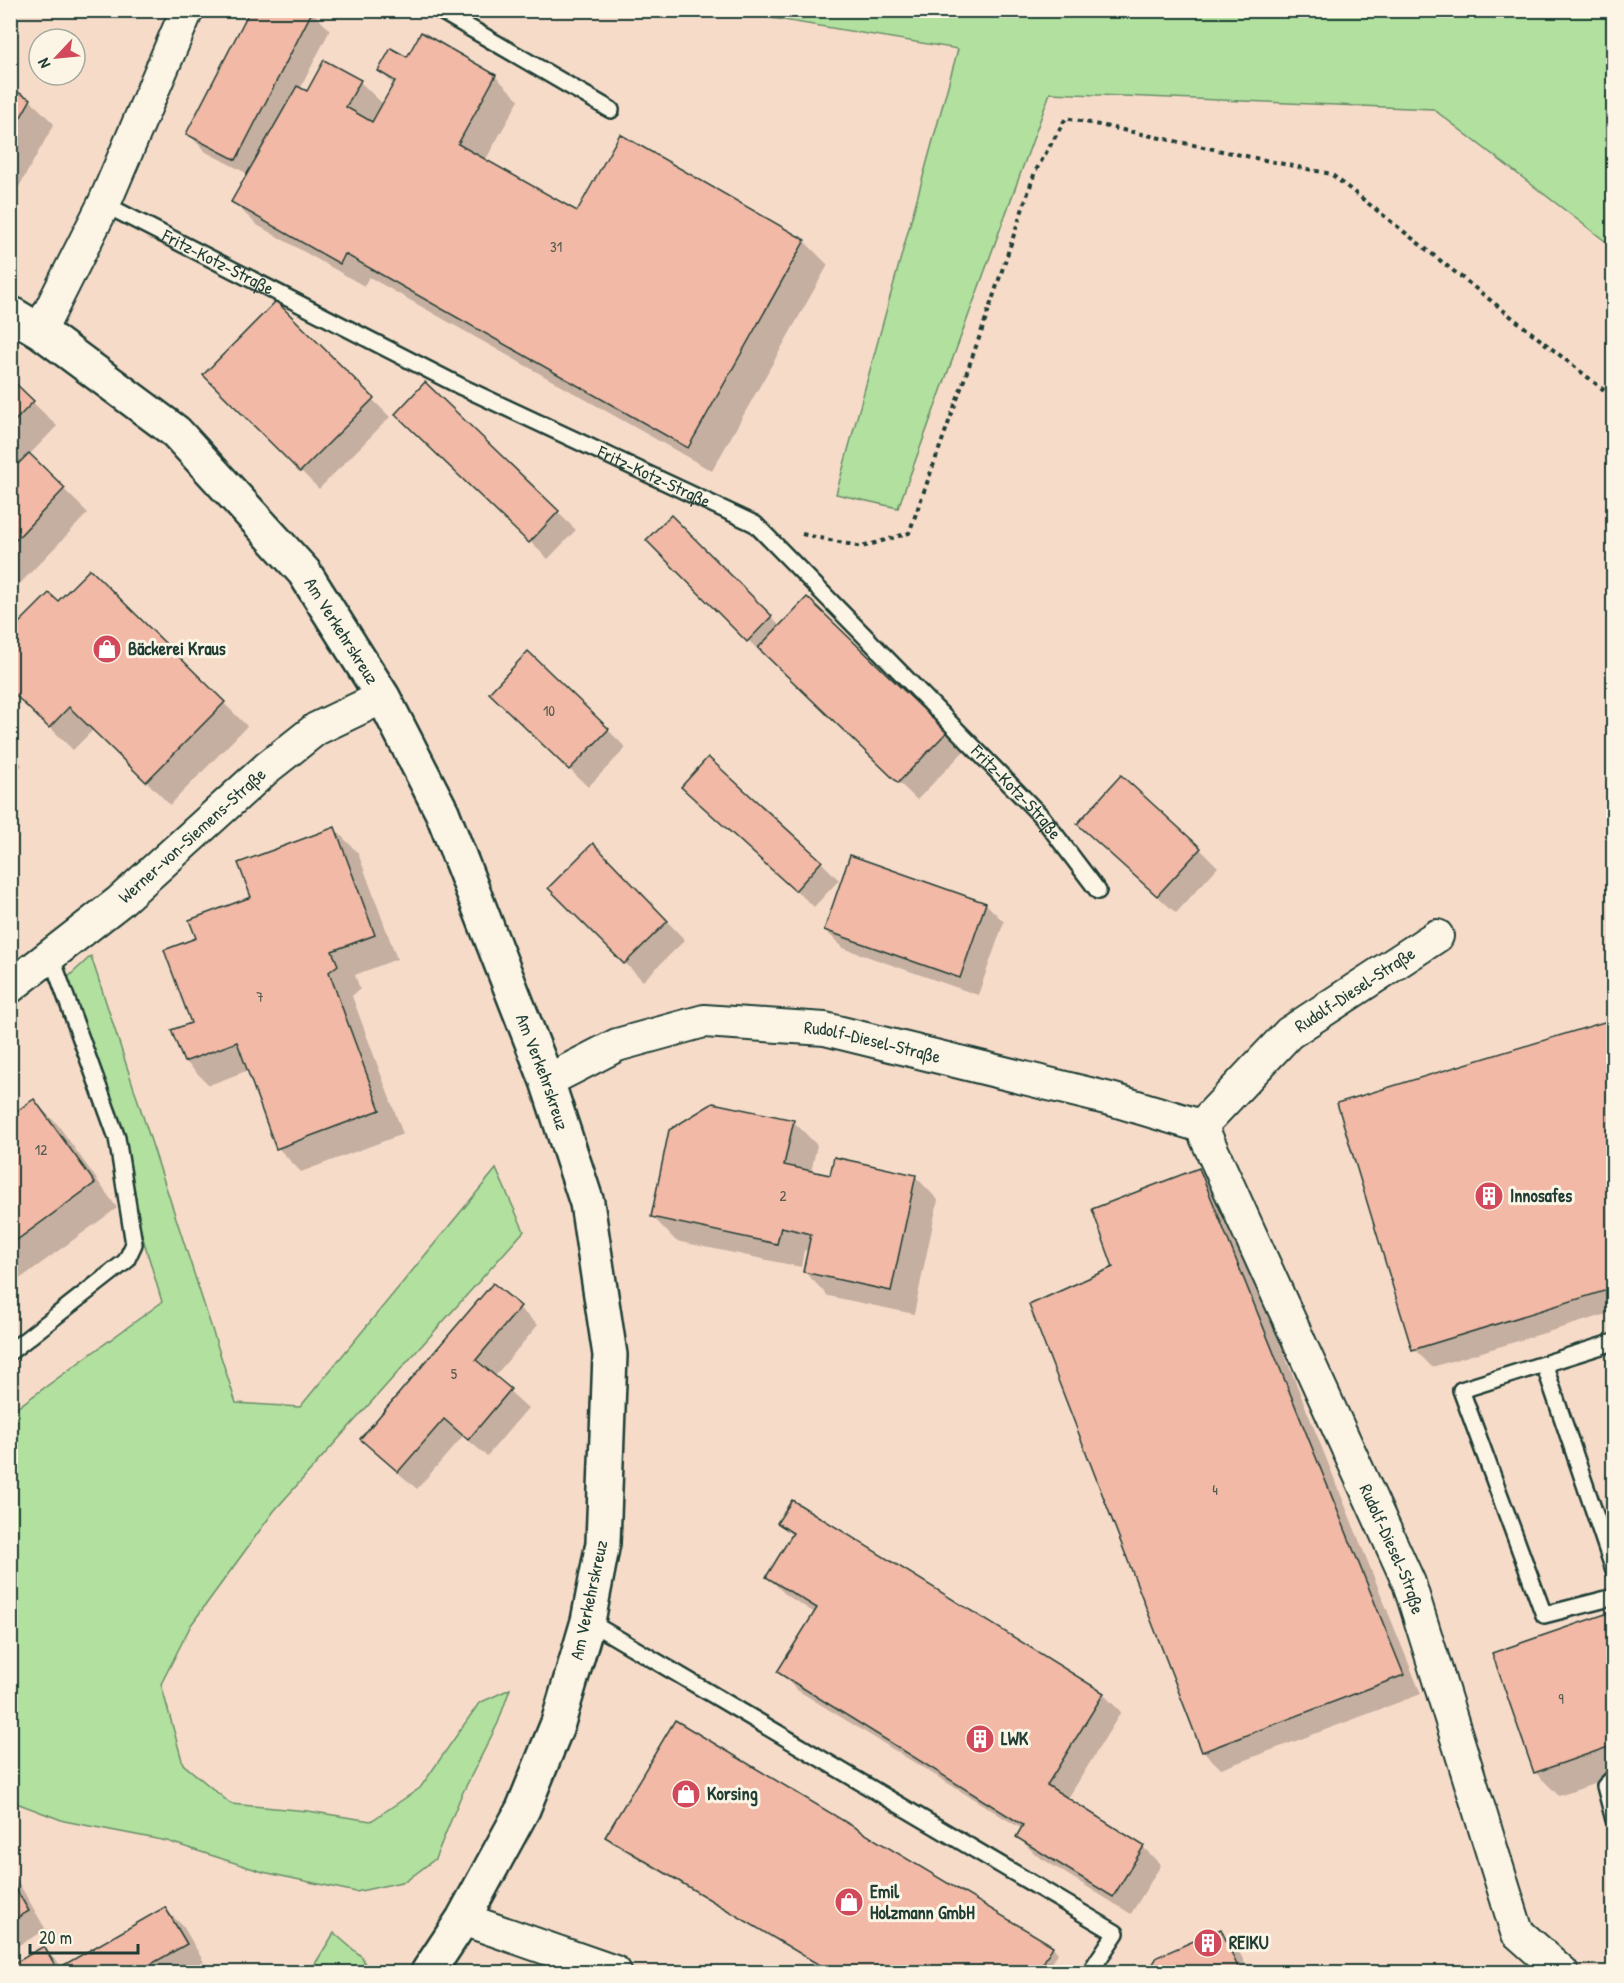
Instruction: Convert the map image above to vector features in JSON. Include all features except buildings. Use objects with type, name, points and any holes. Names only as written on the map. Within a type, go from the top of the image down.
[{"type":"street","points":[[40,331],[104,204],[187,10]]},
{"type":"street","name":"Am Verkehrskreuz","points":[[10,313],[40,331],[176,432],[304,572],[383,697],[442,812],[547,1081],[586,1203],[610,1355],[603,1543],[588,1621],[558,1723],[523,1809],[463,1919],[428,1972]]},
{"type":"street","name":"Werner-von-Siemens-Straße","points":[[10,987],[119,902],[268,767],[308,735],[383,697]]},
{"type":"street","name":"Rudolf-Diesel-Straße","points":[[1201,1126],[1289,1033],[1437,936]]},
{"type":"street","name":"Rudolf-Diesel-Straße","points":[[547,1081],[617,1046],[704,1021],[825,1029],[1114,1100],[1201,1126],[1409,1583],[1517,1932],[1562,1972]]},
{"type":"street","points":[[463,1919],[615,1972]]},
{"type":"lane","points":[[439,10],[611,110]]},
{"type":"lane","name":"Fritz-Kotz-Straße","points":[[104,204],[462,387],[755,524],[1042,817],[1098,891]]},
{"type":"lane","points":[[10,1352],[126,1261],[134,1244],[117,1138],[51,956]]},
{"type":"lane","points":[[1614,1342],[1461,1390],[1544,1615],[1614,1597]]},
{"type":"lane","points":[[1544,1364],[1614,1569]]},
{"type":"lane","points":[[588,1621],[1116,1933],[1090,1972]]},
{"type":"lane","points":[[1614,1777],[1605,1786],[1614,1820]]},
{"type":"path","points":[[755,524],[862,547],[909,533],[983,327],[1035,172],[1066,118],[1331,174],[1614,398]]},
{"type":"shaded area","points":[[728,10],[958,49],[837,494],[898,508],[1049,93],[1433,109],[1613,247],[1613,1972],[368,1972],[361,1957],[334,1933],[310,1972],[11,1972],[11,11]]},
{"type":"green space","points":[[729,11],[1613,11],[1613,247],[1433,109],[1050,93],[898,508],[836,494],[958,49]]},
{"type":"green space","points":[[91,956],[236,1403],[300,1407],[496,1169],[524,1231],[274,1511],[191,1625],[161,1684],[183,1764],[231,1804],[308,1811],[371,1821],[420,1788],[479,1703],[510,1689],[498,1723],[461,1796],[435,1859],[406,1881],[356,1892],[263,1872],[167,1841],[64,1821],[11,1801],[10,1413],[162,1302],[66,979]]},
{"type":"green space","points":[[334,1933],[362,1957],[368,1972],[310,1972]]},
{"type":"place","name":"Bäckerei Kraus","points":[[107,649]]},
{"type":"place","name":"Innosafes","points":[[1489,1196]]},
{"type":"place","name":"LWK","points":[[980,1739]]},
{"type":"place","name":"Korsing","points":[[686,1794]]},
{"type":"place","name":"Emil Holzmann GmbH","points":[[849,1902]]},
{"type":"place","name":"REIKU","points":[[1208,1943]]}]
